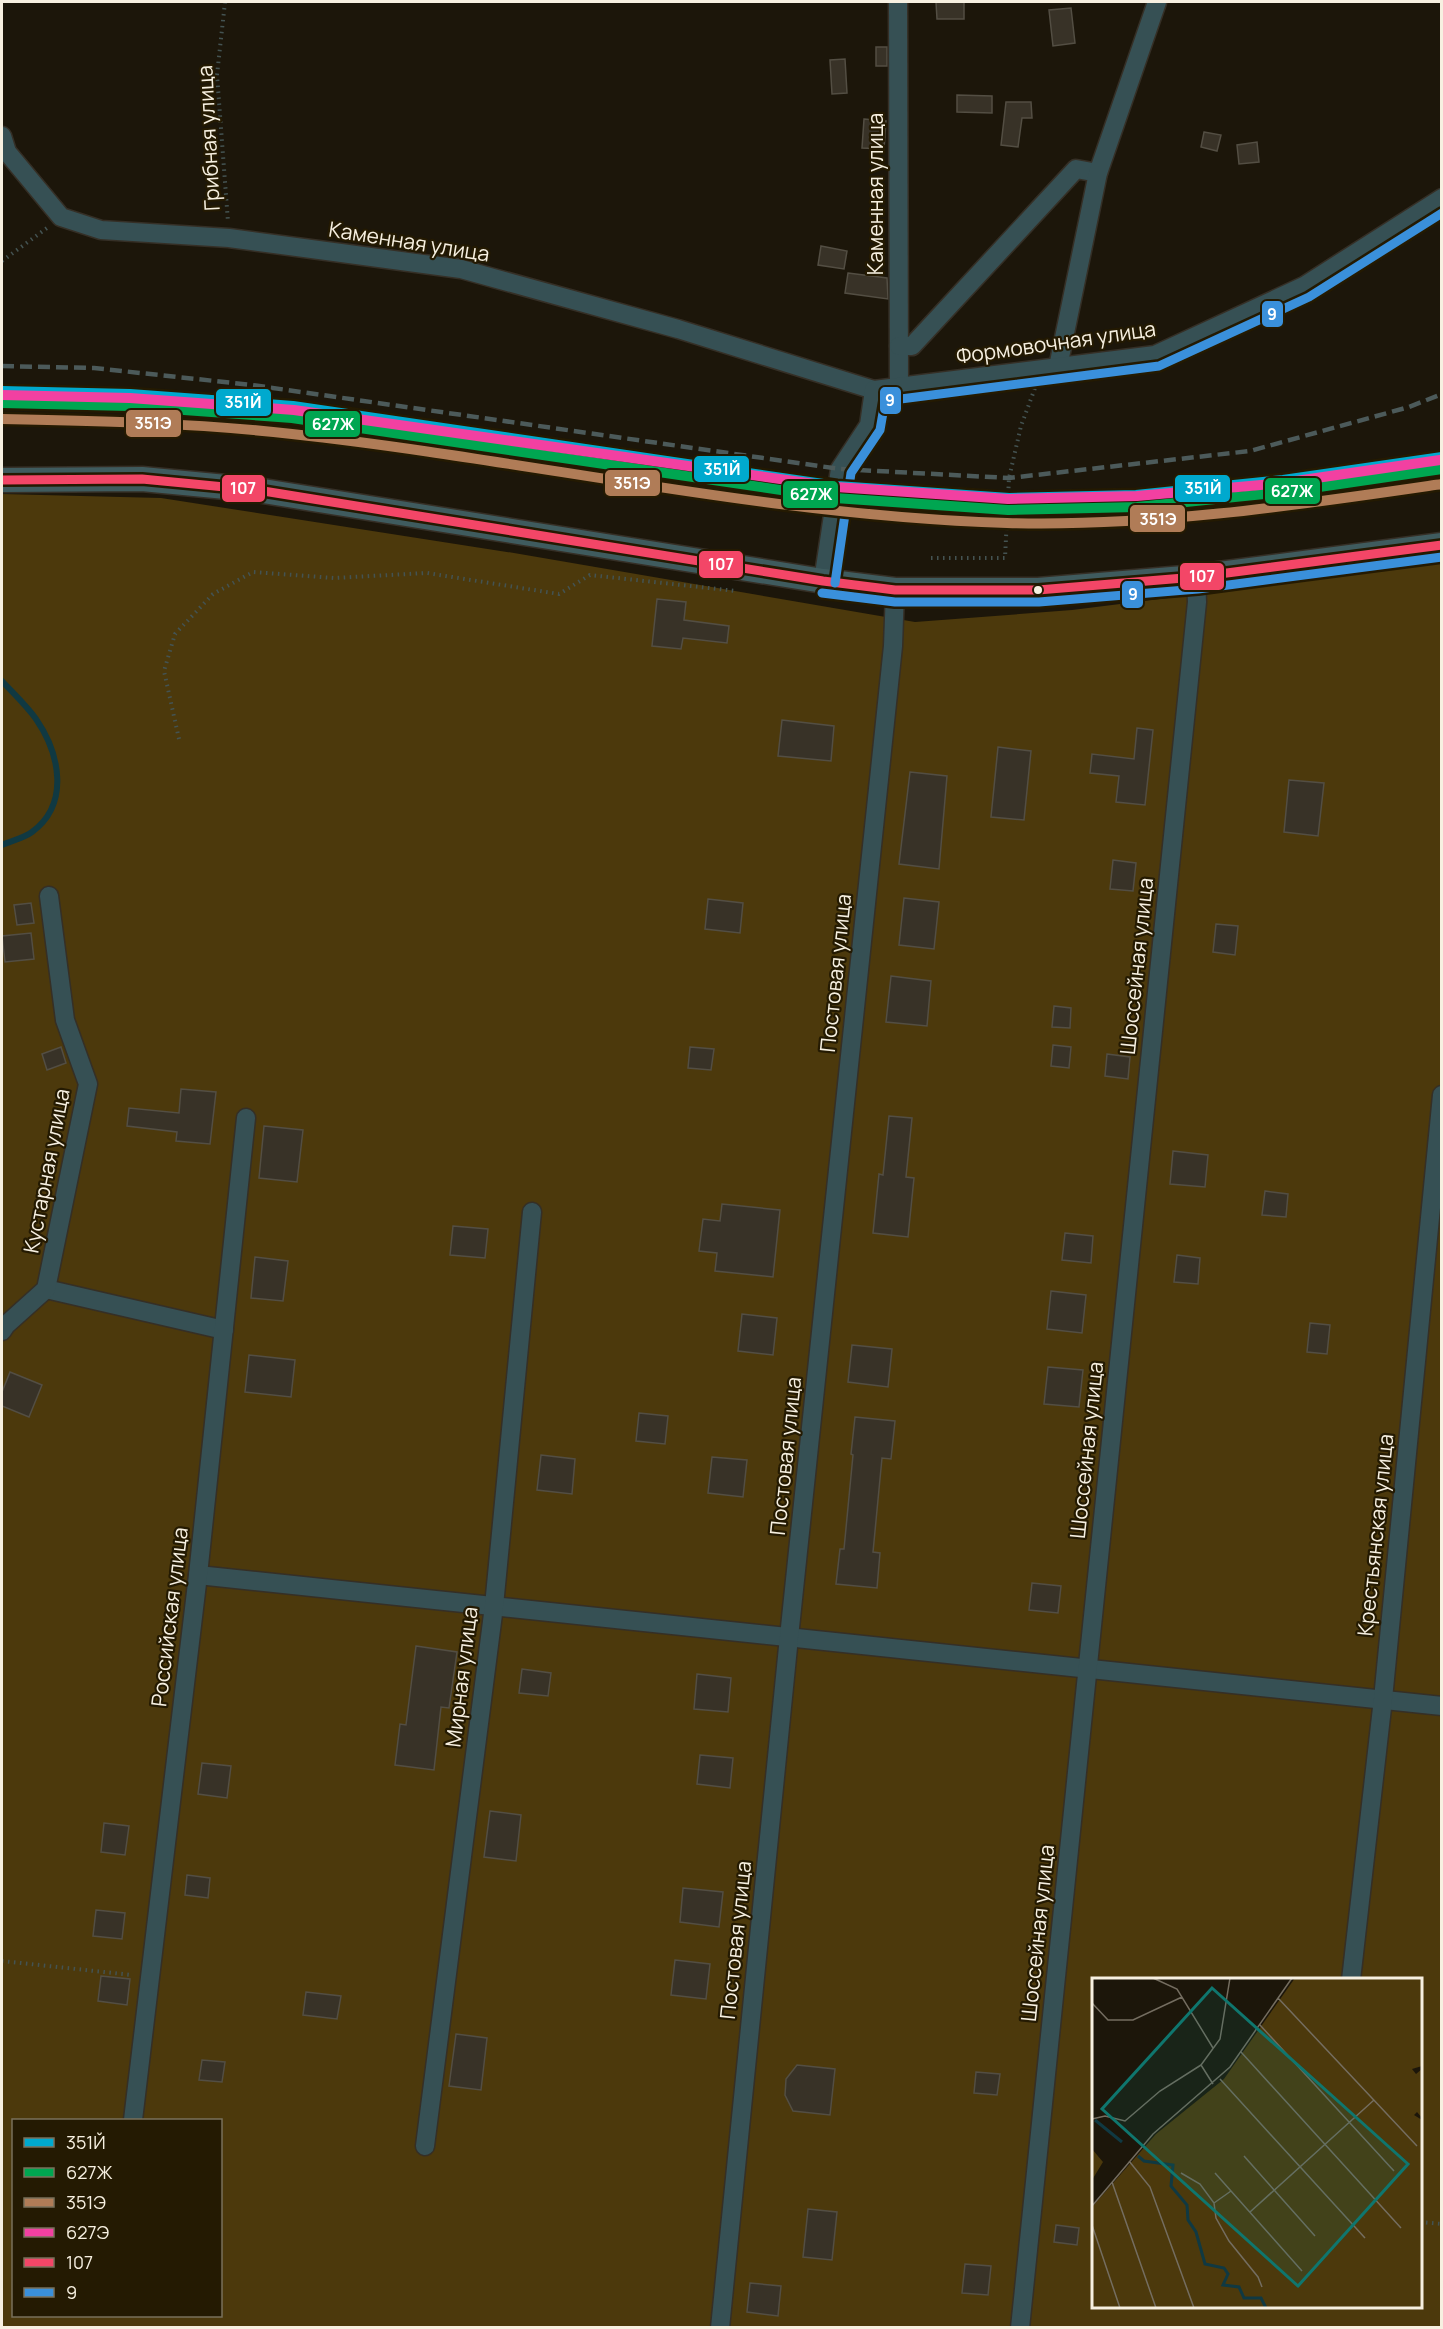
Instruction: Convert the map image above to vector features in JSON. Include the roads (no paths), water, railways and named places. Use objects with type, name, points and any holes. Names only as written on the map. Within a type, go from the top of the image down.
[{"type":"main road","points":[[2,480],[142,479],[257,490],[823,581],[895,590],[1038,590],[1196,577],[1442,544]]},
{"type":"street","name":"Каменная улица","points":[[898,2],[899,387]]},
{"type":"street","points":[[1050,368],[1098,173],[1156,2]]},
{"type":"street","name":"Каменная улица","points":[[2,136],[8,152],[61,217],[101,230],[229,238],[461,268],[678,329],[874,390]]},
{"type":"street","points":[[899,346],[912,346],[1077,168],[1098,173]]},
{"type":"street","name":"Формовочная улица","points":[[874,390],[1155,355],[1304,286],[1442,198]]},
{"type":"street","points":[[823,581],[840,469],[869,425],[874,390]]},
{"type":"street","name":"Шоссейная улица","points":[[1020,2328],[1197,602],[1196,577]]},
{"type":"street","name":"Постовая улица","points":[[720,2328],[789,1637],[893,646],[895,590]]},
{"type":"street","name":"Кустарная улица","points":[[46,1289],[87,1084],[65,1020],[49,896]]},
{"type":"street","name":"Крестьянская улица","points":[[1351,1978],[1383,1699],[1442,1095]]},
{"type":"street","name":"Российская улица","points":[[133,2119],[198,1575],[246,1118]]},
{"type":"street","name":"Мирная улица","points":[[425,2146],[494,1606],[532,1212]]},
{"type":"street","points":[[2,1331],[46,1289],[224,1330]]},
{"type":"street","points":[[198,1575],[1442,1706]]},
{"type":"waterway","points":[[2,681],[28,709],[44,733],[51,747],[57,778],[52,807],[44,821],[29,834],[2,845]]},
{"type":"railway","points":[[2,366],[94,368],[252,385],[840,469],[1009,478],[1250,451],[1409,407],[1442,394]]}]
